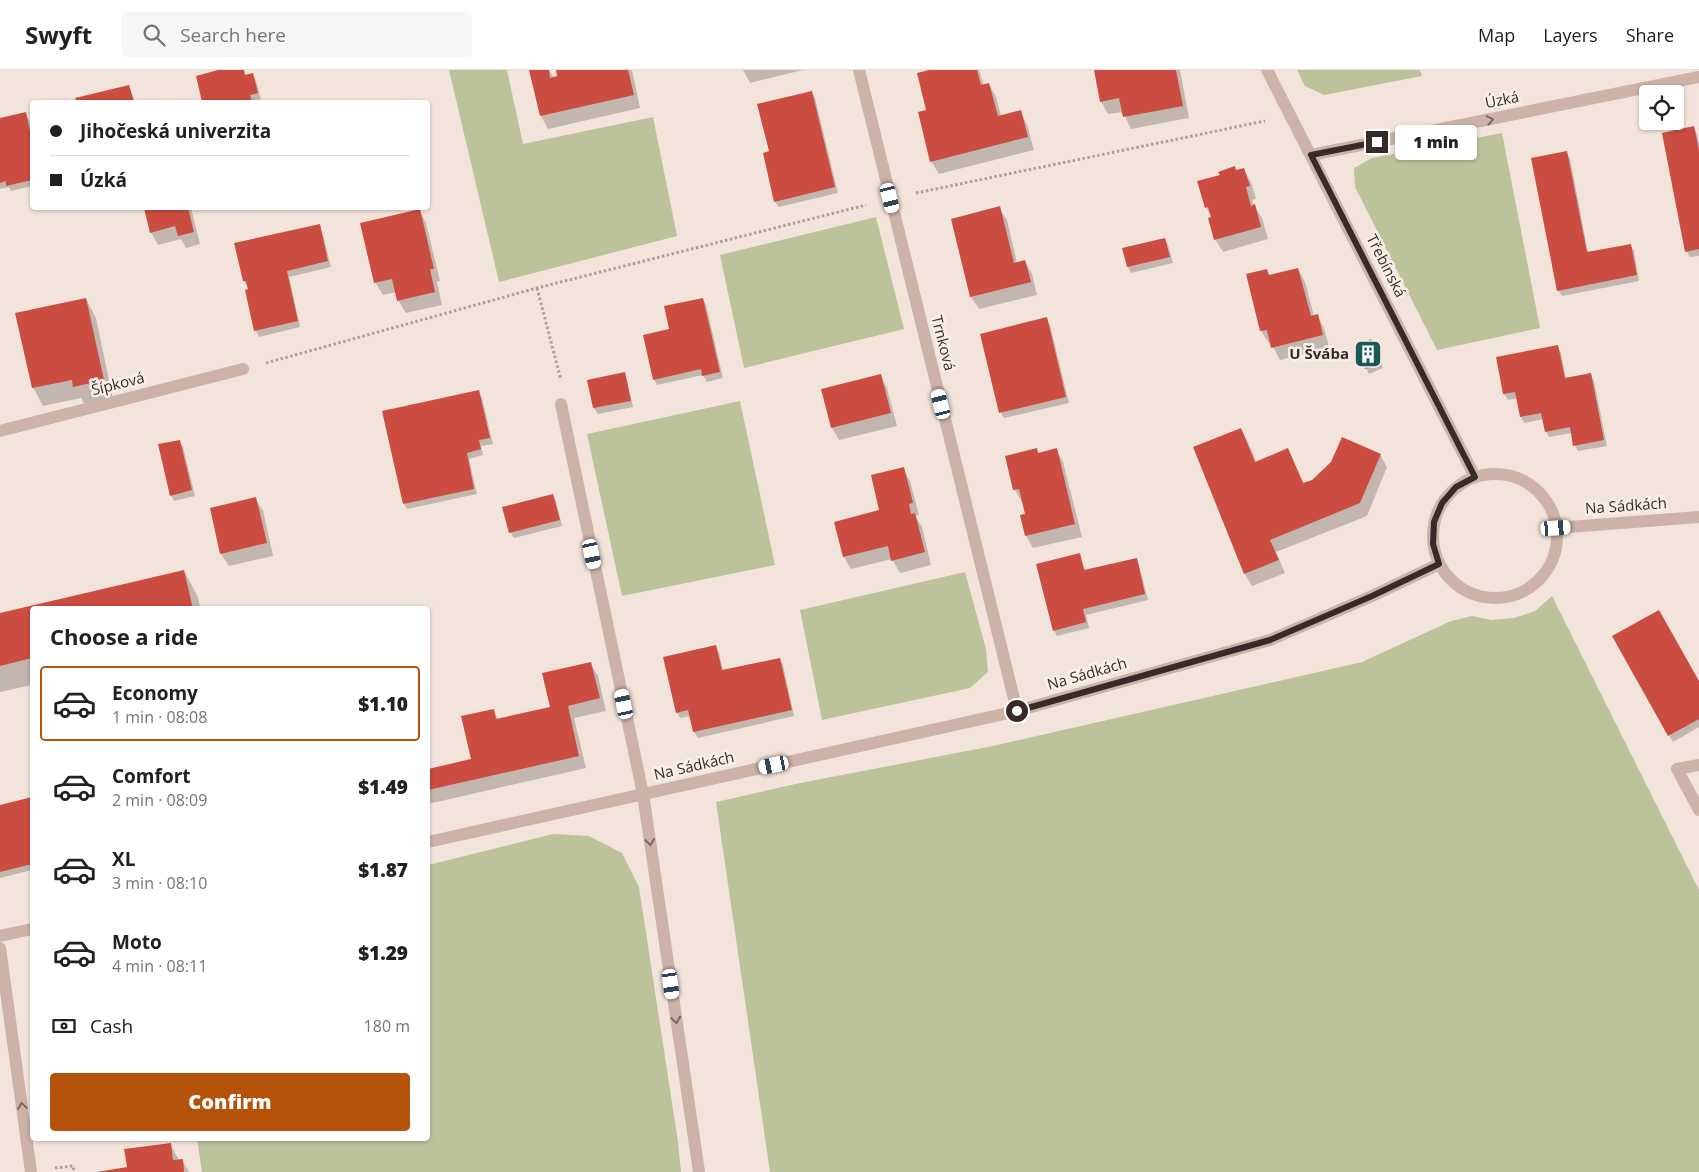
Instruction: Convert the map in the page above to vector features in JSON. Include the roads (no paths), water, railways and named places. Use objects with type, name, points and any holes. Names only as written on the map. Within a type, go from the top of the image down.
[{"type":"street","name":"Trnková","points":[[859,70],[1017,711]]},
{"type":"street","name":"Třebínská","points":[[1267,70],[1475,477]]},
{"type":"street","name":"Úzká","points":[[1311,155],[1699,77]]},
{"type":"street","name":"Šípková","points":[[0,430],[243,369]]},
{"type":"street","name":"Na Sádkách","points":[[561,404],[643,794]]},
{"type":"street","points":[[1493,474],[1511,476],[1528,484],[1542,495],[1552,511],[1556,528],[1556,548],[1550,566],[1538,581],[1522,592],[1504,598],[1484,598],[1466,592],[1450,580],[1439,564],[1433,544],[1434,522],[1442,503],[1456,487],[1475,477],[1493,474]]},
{"type":"street","name":"Na Sádkách","points":[[1556,528],[1699,517]]},
{"type":"street","name":"Na Sádkách","points":[[430,842],[1017,711],[1270,640],[1372,596],[1439,564]]},
{"type":"street","points":[[1699,765],[1677,769],[1699,810]]},
{"type":"street","points":[[643,794],[699,1172]]},
{"type":"street","points":[[0,936],[30,929]]},
{"type":"street","points":[[0,948],[32,1172]]},
{"type":"place","name":"U Švába","points":[[1368,354]]}]
